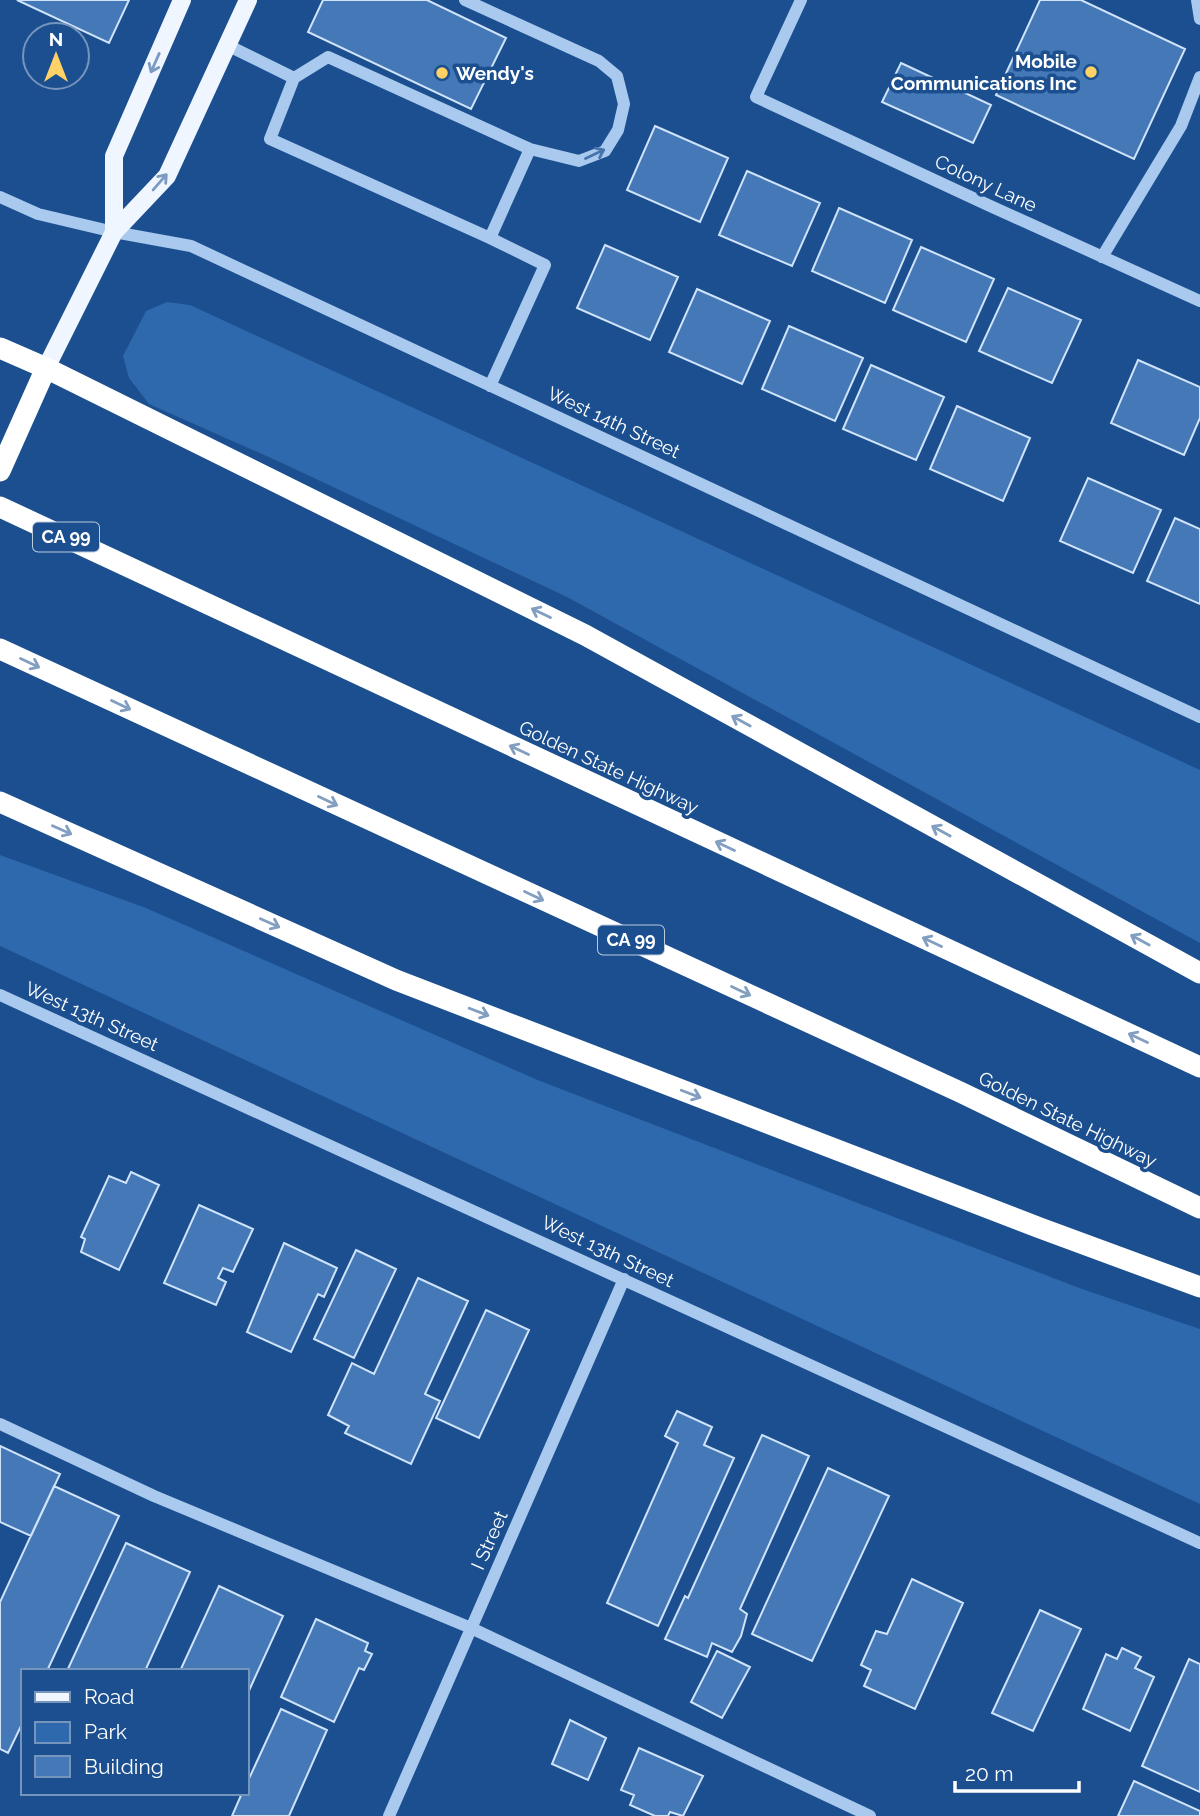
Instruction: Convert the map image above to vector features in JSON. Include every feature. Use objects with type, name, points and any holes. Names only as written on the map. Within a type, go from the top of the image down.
[{"type":"highway","points":[[0,348],[46,368],[585,635],[1200,973]]},
{"type":"highway","points":[[0,471],[46,368]]},
{"type":"highway","name":"Golden State Highway","points":[[0,508],[1200,1067]]},
{"type":"highway","name":"Golden State Highway","points":[[0,649],[947,1087],[1200,1208]]},
{"type":"highway","points":[[0,802],[396,980],[1200,1287]]},
{"type":"main road","points":[[114,232],[114,156],[182,0]]},
{"type":"main road","points":[[46,368],[114,232],[167,176],[248,0]]},
{"type":"street","points":[[465,0],[599,61],[617,76],[624,104],[618,130],[604,151],[579,161],[530,149],[328,57],[295,78],[270,139],[545,265],[491,386]]},
{"type":"street","name":"Colony Lane","points":[[801,0],[756,97],[1200,301]]},
{"type":"street","points":[[1197,0],[1200,19]]},
{"type":"street","points":[[228,45],[295,78]]},
{"type":"street","points":[[1102,257],[1181,127],[1200,77]]},
{"type":"street","points":[[491,238],[530,149]]},
{"type":"street","name":"West 14th Street","points":[[0,197],[38,214],[191,246],[1200,717]]},
{"type":"street","name":"West 13th Street","points":[[0,995],[1200,1543]]},
{"type":"street","name":"I Street","points":[[389,1816],[624,1279]]},
{"type":"street","points":[[0,1424],[154,1496],[471,1628],[870,1816]]},
{"type":"green space","points":[[167,302],[190,305],[1200,770],[1200,943],[567,597],[282,463],[149,404],[129,378],[123,356],[146,311]]},
{"type":"green space","points":[[0,855],[146,908],[540,1081],[1082,1289],[1200,1329],[1200,1504],[0,946]]},
{"type":"building","points":[[17,0],[129,0],[109,43],[91,35],[91,21],[62,21]]},
{"type":"building","name":"Wendy's","points":[[323,0],[427,0],[506,38],[471,109],[308,32]]},
{"type":"building","name":"Mobile Communications Inc","points":[[1040,0],[1081,0],[1185,49],[1134,159],[996,95]]},
{"type":"building","points":[[901,63],[991,105],[973,143],[882,102]]},
{"type":"building","points":[[655,126],[728,158],[700,222],[627,190]]},
{"type":"building","points":[[747,171],[820,203],[792,266],[719,235]]},
{"type":"building","points":[[839,208],[912,240],[885,303],[812,271]]},
{"type":"building","points":[[605,245],[678,277],[650,340],[577,308]]},
{"type":"building","points":[[921,247],[994,279],[966,342],[893,310]]},
{"type":"building","points":[[1008,288],[1081,320],[1052,383],[979,351]]},
{"type":"building","points":[[697,289],[770,321],[742,384],[669,352]]},
{"type":"building","points":[[789,326],[863,358],[835,421],[762,389]]},
{"type":"building","points":[[1138,360],[1200,387],[1200,418],[1184,455],[1111,423]]},
{"type":"building","points":[[871,365],[944,397],[916,460],[843,429]]},
{"type":"building","points":[[957,406],[1030,438],[1003,501],[930,469]]},
{"type":"building","points":[[1088,478],[1161,510],[1133,573],[1060,541]]},
{"type":"building","points":[[1175,518],[1200,529],[1200,604],[1147,581]]},
{"type":"building","points":[[131,1172],[159,1185],[119,1270],[81,1252],[85,1239],[81,1237],[109,1176],[126,1183]]},
{"type":"building","points":[[199,1205],[253,1229],[233,1272],[223,1268],[218,1278],[226,1282],[216,1305],[164,1283]]},
{"type":"building","points":[[284,1243],[337,1268],[324,1297],[318,1294],[291,1352],[247,1332]]},
{"type":"building","points":[[356,1250],[396,1269],[354,1358],[314,1339]]},
{"type":"building","points":[[418,1278],[468,1301],[425,1394],[440,1401],[411,1464],[345,1433],[349,1426],[328,1415],[352,1363],[374,1374]]},
{"type":"building","points":[[486,1310],[529,1330],[479,1438],[436,1418]]},
{"type":"building","points":[[677,1411],[712,1427],[704,1445],[734,1458],[658,1626],[607,1603],[678,1443],[665,1436]]},
{"type":"building","points":[[762,1435],[809,1456],[740,1609],[747,1614],[741,1636],[732,1652],[712,1643],[707,1657],[665,1639],[685,1596],[688,1598]]},
{"type":"building","points":[[0,1446],[60,1474],[31,1536],[0,1522]]},
{"type":"building","points":[[828,1468],[889,1496],[812,1661],[752,1634]]},
{"type":"building","points":[[54,1486],[119,1516],[48,1669],[21,1669],[21,1726],[8,1753],[0,1749],[0,1602]]},
{"type":"building","points":[[126,1543],[190,1572],[146,1669],[68,1669]]},
{"type":"building","points":[[912,1579],[963,1603],[915,1709],[864,1686],[871,1670],[861,1665],[876,1631],[887,1634]]},
{"type":"building","points":[[219,1586],[283,1616],[248,1693],[248,1669],[181,1669]]},
{"type":"building","points":[[1040,1610],[1081,1629],[1033,1731],[992,1713]]},
{"type":"building","points":[[316,1619],[368,1643],[365,1651],[372,1654],[364,1670],[359,1668],[334,1722],[281,1697]]},
{"type":"building","points":[[1122,1648],[1141,1657],[1135,1668],[1154,1677],[1130,1731],[1083,1709],[1106,1654],[1117,1659]]},
{"type":"building","points":[[717,1651],[750,1667],[722,1718],[691,1702]]},
{"type":"building","points":[[1189,1659],[1200,1664],[1200,1792],[1142,1766]]},
{"type":"building","points":[[281,1709],[327,1730],[289,1816],[232,1816],[241,1795],[248,1795],[248,1781]]},
{"type":"building","points":[[570,1720],[606,1738],[588,1780],[552,1764]]},
{"type":"building","points":[[639,1748],[703,1776],[683,1816],[670,1812],[668,1816],[655,1816],[630,1805],[634,1795],[621,1790]]},
{"type":"building","points":[[1134,1781],[1200,1811],[1200,1816],[1118,1816]]},
{"type":"place","name":"Mobile Communications Inc","points":[[1091,72]]},
{"type":"place","name":"Wendy's","points":[[442,73]]}]
